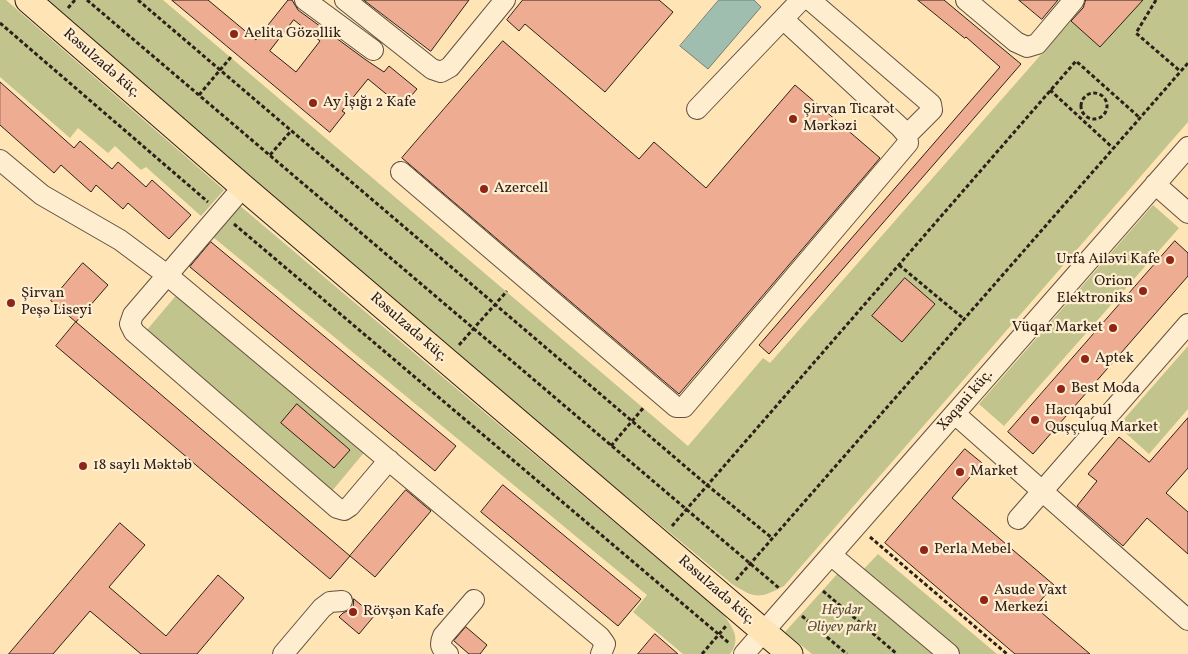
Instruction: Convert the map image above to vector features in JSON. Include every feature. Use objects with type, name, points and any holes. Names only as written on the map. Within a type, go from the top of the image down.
[{"type":"main road","name":"Rəsulzadə küç.","points":[[28,0],[243,187],[790,654]]},
{"type":"street","points":[[305,0],[373,50]]},
{"type":"street","points":[[345,0],[432,69],[441,72],[450,67],[505,0]]},
{"type":"street","points":[[698,109],[801,0]]},
{"type":"street","points":[[810,0],[931,104],[932,110],[907,135]]},
{"type":"street","points":[[972,2],[1016,42],[1027,47],[1036,44],[1074,0]]},
{"type":"street","points":[[401,172],[676,407],[684,407],[908,143],[907,135],[783,19]]},
{"type":"street","name":"Xəqani küç.","points":[[739,650],[764,632],[1188,147]]},
{"type":"street","points":[[0,160],[42,196],[120,240],[167,275],[600,638],[605,644],[601,654]]},
{"type":"street","points":[[1155,184],[1188,213]]},
{"type":"street","points":[[243,187],[133,315],[130,324],[134,332],[337,508],[344,510],[350,506],[389,460]]},
{"type":"street","points":[[1018,519],[1188,324]]},
{"type":"street","points":[[955,414],[1188,620]]},
{"type":"street","points":[[831,555],[949,654]]},
{"type":"street","points":[[448,654],[441,648],[440,643],[443,636],[474,600]]},
{"type":"street","points":[[283,654],[322,608],[330,602],[342,601]]},
{"type":"path","points":[[87,0],[779,589]]},
{"type":"path","points":[[138,0],[707,485],[772,538]]},
{"type":"path","points":[[1156,0],[1136,32],[1180,71]]},
{"type":"path","points":[[0,23],[220,213],[739,650]]},
{"type":"path","points":[[199,95],[231,57]]},
{"type":"path","points":[[668,530],[1076,61],[1140,118]]},
{"type":"path","points":[[732,584],[1188,63]]},
{"type":"path","points":[[1050,90],[1113,148]]},
{"type":"path","points":[[1096,92],[1103,95],[1107,102],[1107,110],[1103,116],[1096,119],[1088,118],[1082,113],[1080,106],[1082,98],[1096,92]]},
{"type":"path","points":[[270,155],[291,131]]},
{"type":"path","points":[[899,265],[964,319]]},
{"type":"path","points":[[454,351],[507,291]]},
{"type":"path","points":[[611,446],[644,407]]},
{"type":"path","points":[[856,526],[1007,654]]},
{"type":"path","points":[[823,590],[897,654]]},
{"type":"path","points":[[801,615],[847,654]]},
{"type":"path","points":[[702,654],[729,622]]},
{"type":"green space","points":[[0,0],[6,0],[224,190],[201,216],[146,167],[141,170],[115,146],[108,153],[78,128],[70,138],[0,77]]},
{"type":"green space","points":[[43,0],[163,0],[688,446],[763,358],[770,363],[1089,0],[1188,0],[1188,122],[784,586],[758,596],[752,595],[732,584],[558,440]]},
{"type":"green space","points":[[239,205],[722,613],[732,628],[735,638],[734,648],[730,654],[683,654],[633,612],[647,595],[213,237]]},
{"type":"green space","points":[[1153,205],[1179,228],[1004,426],[979,404]]},
{"type":"green space","points":[[179,292],[367,449],[332,491],[146,331]]},
{"type":"green space","points":[[1188,346],[1188,409],[1149,454],[1118,426]]},
{"type":"green space","points":[[878,554],[997,654],[956,654],[860,573]]},
{"type":"green space","name":"Heydər Əliyev parkı","points":[[839,572],[935,654],[812,654],[785,632]]},
{"type":"shaded area","points":[[719,0],[754,0],[761,7],[708,69],[680,46]]},
{"type":"building","points":[[172,0],[208,0],[256,40],[288,0],[292,0],[298,10],[366,60],[384,72],[389,66],[417,89],[402,107],[368,79],[342,111],[345,113],[330,132]],"holes":[[[294,20],[320,41],[296,72],[270,51]]]},
{"type":"building","points":[[364,0],[469,0],[431,51]]},
{"type":"building","points":[[523,0],[659,0],[673,12],[605,92],[525,24],[519,31],[507,20]]},
{"type":"building","points":[[918,0],[944,0],[1021,64],[769,354],[759,345],[1000,67],[966,37]]},
{"type":"building","points":[[1019,0],[1058,0],[1042,19]]},
{"type":"building","points":[[1086,0],[1143,0],[1100,47],[1071,21],[1083,8]]},
{"type":"building","points":[[503,41],[639,159],[654,142],[706,188],[795,85],[880,158],[679,394],[402,158]]},
{"type":"building","points":[[0,82],[74,148],[80,141],[112,169],[118,162],[146,187],[152,180],[191,215],[169,239],[128,203],[123,209],[96,185],[91,192],[61,165],[54,173],[0,125]]},
{"type":"building","points":[[1175,241],[1188,253],[1188,276],[1033,454],[1008,432]]},
{"type":"building","points":[[211,242],[456,446],[435,471],[190,267]]},
{"type":"building","points":[[83,263],[108,285],[76,322],[51,301]]},
{"type":"building","points":[[905,278],[935,304],[902,342],[872,316]]},
{"type":"building","points":[[76,322],[350,556],[330,579],[56,346]]},
{"type":"building","points":[[297,404],[350,450],[334,468],[281,423]]},
{"type":"building","points":[[1188,418],[1188,468],[1166,493],[1188,512],[1188,554],[1147,518],[1123,546],[1077,506],[1097,481],[1088,474],[1119,437],[1149,462]]},
{"type":"building","points":[[965,449],[982,463],[952,498],[1054,585],[1035,607],[1090,654],[1015,654],[885,543]]},
{"type":"building","points":[[503,485],[641,599],[618,626],[481,512]]},
{"type":"building","points":[[406,490],[431,511],[375,577],[350,556]]},
{"type":"building","points":[[120,523],[145,545],[109,587],[166,636],[218,575],[244,598],[197,654],[141,654],[90,611],[53,654],[9,654]]},
{"type":"building","points":[[354,599],[374,616],[359,634],[339,617],[353,606]]},
{"type":"building","points":[[466,627],[487,645],[480,654],[469,654],[454,641]]},
{"type":"building","points":[[655,634],[678,654],[638,654]]},
{"type":"place","name":"Aelita Gözəllik","points":[[234,34]]},
{"type":"place","name":"Ay İşığı 2 Kafe","points":[[313,103]]},
{"type":"place","name":"Şirvan Ticarət Mərkəzi","points":[[793,119]]},
{"type":"place","name":"Azercell","points":[[484,189]]},
{"type":"place","name":"Urfa Ailəvi Kafe","points":[[1170,260]]},
{"type":"place","name":"Orion Elektroniks","points":[[1143,291]]},
{"type":"place","name":"Şirvan Peşə Liseyi","points":[[11,303]]},
{"type":"place","name":"Vüqar Market","points":[[1113,328]]},
{"type":"place","name":"Aptek","points":[[1085,359]]},
{"type":"place","name":"Best Moda","points":[[1061,389]]},
{"type":"place","name":"Hacıqabul Quşçuluq Market","points":[[1035,420]]},
{"type":"place","name":"18 saylı Məktəb","points":[[83,466]]},
{"type":"place","name":"Market","points":[[960,472]]},
{"type":"place","name":"Perla Mebel","points":[[924,550]]},
{"type":"place","name":"Asude Vaxt Merkezi","points":[[984,600]]},
{"type":"place","name":"Rövşən Kafe","points":[[353,612]]}]
